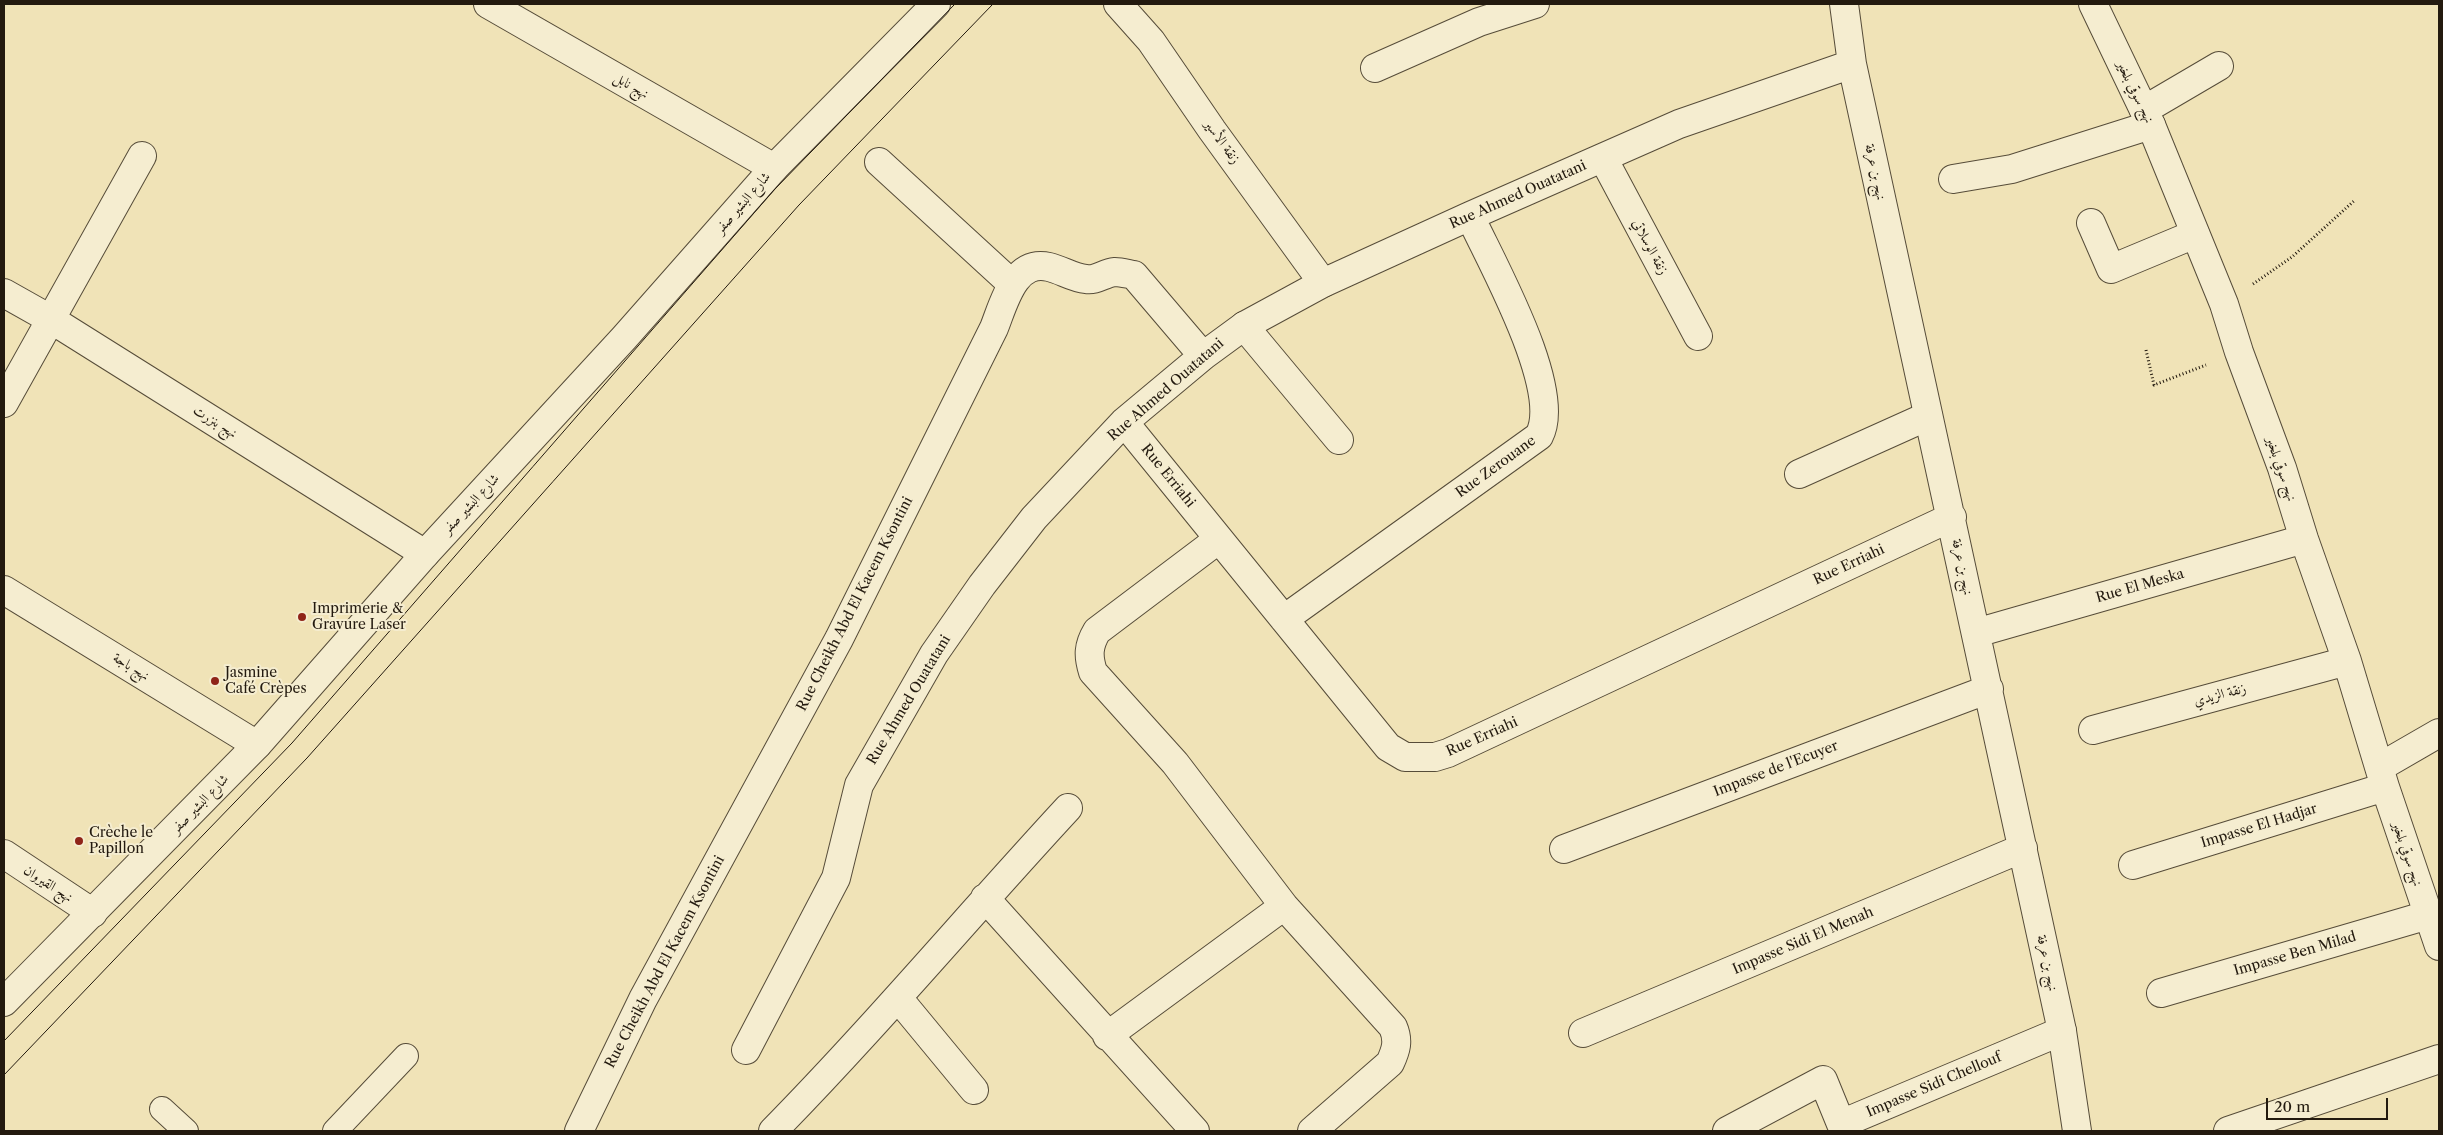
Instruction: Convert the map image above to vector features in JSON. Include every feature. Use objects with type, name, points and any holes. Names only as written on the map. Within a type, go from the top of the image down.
[{"type":"street","name":"نهج نابل","points":[[488,4],[774,168]]},
{"type":"street","name":"شارع البشير صفر","points":[[4,1002],[258,745],[426,554],[624,338],[774,168],[936,4]]},
{"type":"street","name":"زنقة الأسير","points":[[1118,4],[1151,40],[1212,130],[1324,283]]},
{"type":"street","points":[[1375,68],[1479,22],[1535,4]]},
{"type":"street","name":"نهج بن عرفة","points":[[1844,4],[1852,64],[1928,416],[1952,517],[2062,1031],[2077,1131]]},
{"type":"street","name":"نهج سوقي بلخير","points":[[2093,4],[2147,118],[2224,304],[2347,661],[2382,777],[2439,946]]},
{"type":"street","name":"Rue Ahmed Ouatatani","points":[[746,1050],[836,878],[859,785],[934,654],[982,585],[1034,518],[1124,422],[1203,356],[1244,326],[1324,283],[1679,124],[1852,64]]},
{"type":"street","points":[[1953,178],[2012,169],[2147,118],[2219,66]]},
{"type":"street","points":[[4,403],[142,156]]},
{"type":"street","name":"زنقة الوسلاتي","points":[[1603,158],[1698,336]]},
{"type":"street","points":[[880,162],[1012,284]]},
{"type":"street","name":"Rue Zerouane","points":[[1284,619],[1539,436],[1544,426],[1542,383],[1523,328],[1470,216]]},
{"type":"street","points":[[2091,223],[2112,270],[2195,234]]},
{"type":"street","name":"Rue Cheikh Abd El Kacem Ksontini","points":[[579,1131],[643,999],[839,639],[986,344],[1012,284],[1023,271],[1037,265],[1051,267],[1083,279],[1092,280],[1114,272],[1134,275],[1203,356]]},
{"type":"street","name":"نهج بنزرت","points":[[4,293],[52,320],[426,554]]},
{"type":"street","points":[[1244,326],[1338,440]]},
{"type":"street","points":[[1799,474],[1928,416]]},
{"type":"street","name":"Rue Erriahi","points":[[1124,422],[1388,747],[1405,757],[1435,757],[1448,753],[1952,517]]},
{"type":"street","points":[[1219,539],[1097,631],[1089,643],[1089,658],[1093,672],[1175,763],[1284,906],[1393,1027],[1397,1035],[1397,1050],[1390,1063],[1312,1131]]},
{"type":"street","name":"Rue El Meska","points":[[1976,633],[2304,539]]},
{"type":"street","name":"نهج باجة","points":[[4,590],[258,745]]},
{"type":"street","name":"زنقة الزيدي","points":[[2093,730],[2347,661]]},
{"type":"street","name":"Impasse de l'Ecuyer","points":[[1564,849],[1989,689]]},
{"type":"street","name":"Impasse El Hadjar","points":[[2133,864],[2382,777],[2439,733]]},
{"type":"street","points":[[772,1131],[898,998],[985,898],[1068,808]]},
{"type":"street","name":"Impasse Sidi El Menah","points":[[1583,1033],[2023,848]]},
{"type":"street","name":"نهج القيروان","points":[[4,854],[93,913]]},
{"type":"street","points":[[985,898],[1194,1131]]},
{"type":"street","points":[[1108,1036],[1284,906]]},
{"type":"street","name":"Impasse Ben Milad","points":[[2161,993],[2428,915]]},
{"type":"street","points":[[898,998],[974,1090]]},
{"type":"street","name":"Impasse Sidi Chellouf","points":[[1727,1131],[1823,1080],[1840,1124],[2062,1031]]},
{"type":"street","points":[[2228,1131],[2439,1059]]},
{"type":"lane","points":[[335,1131],[406,1056]]},
{"type":"lane","points":[[162,1108],[186,1131]]},
{"type":"path","points":[[2224,304],[2292,257],[2355,200]]},
{"type":"path","points":[[2146,350],[2154,385],[2239,352]]},
{"type":"tram line","points":[[4,1041],[292,743],[774,190],[955,4]]},
{"type":"tram line","points":[[4,1075],[307,758],[799,205],[993,4]]},
{"type":"place","name":"Imprimerie & Gravure Laser","points":[[302,617]]},
{"type":"place","name":"Jasmine Café Crèpes","points":[[215,681]]},
{"type":"place","name":"Crèche le Papillon","points":[[79,841]]}]
